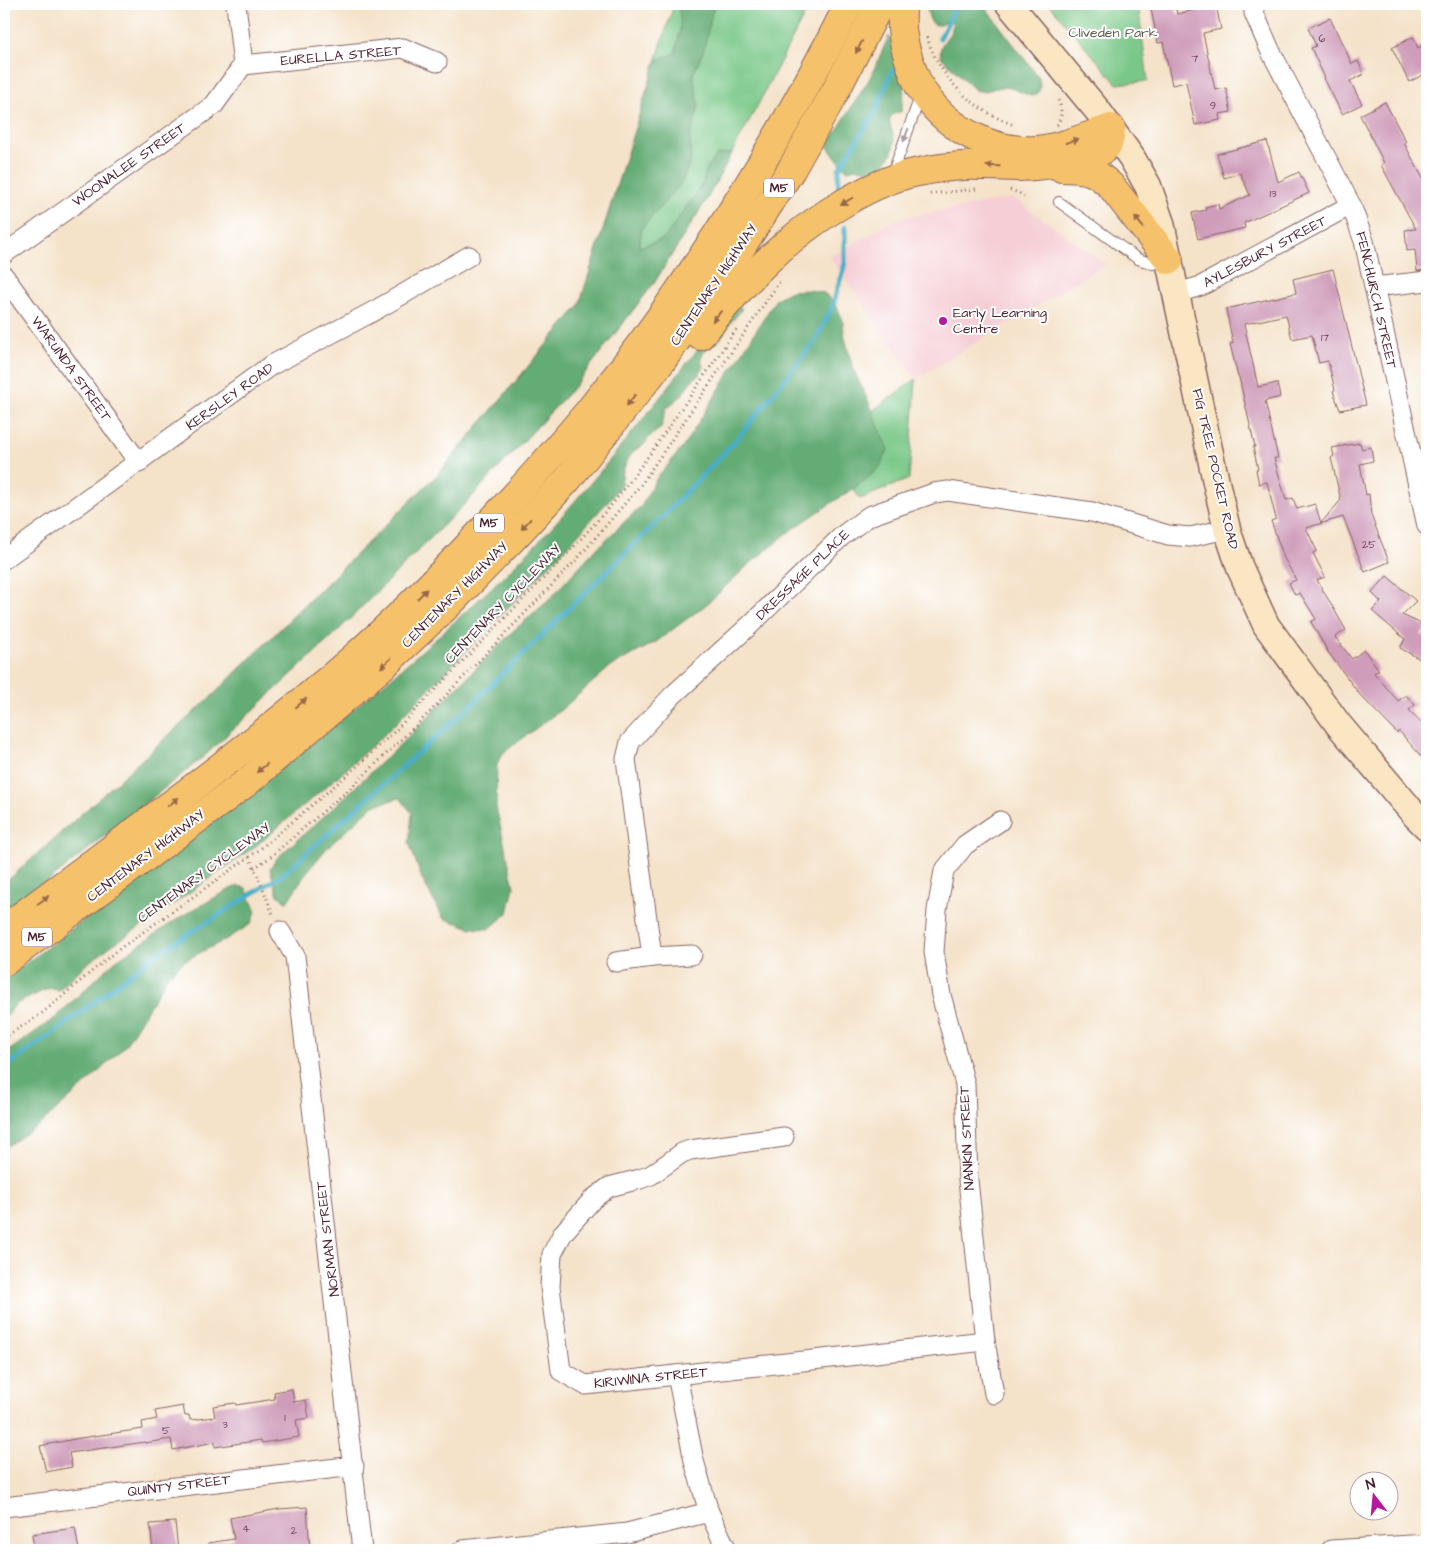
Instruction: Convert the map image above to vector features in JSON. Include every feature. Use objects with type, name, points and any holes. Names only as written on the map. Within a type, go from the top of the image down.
[{"type":"highway","name":"CENTENARY HIGHWAY","points":[[4,929],[248,746],[352,660],[409,607],[522,489],[589,411],[696,266],[790,114],[849,4]]},
{"type":"highway","name":"CENTENARY HIGHWAY","points":[[4,962],[246,782],[386,663],[452,601],[568,479],[662,362],[731,263],[790,170],[839,84],[880,4]]},
{"type":"highway","points":[[903,4],[902,23],[906,52],[922,91],[934,108],[949,122],[978,139],[1023,150],[1051,148],[1111,128],[1110,139],[1099,153],[1080,159],[1036,166]]},
{"type":"highway","points":[[662,362],[696,340],[770,257],[819,217],[856,195],[890,179],[923,171],[963,166],[1036,166],[1090,170],[1100,175],[1111,186],[1169,260]]},
{"type":"main road","name":"FIG TREE POCKET ROAD","points":[[1009,4],[1111,128],[1132,158],[1148,186],[1161,223],[1227,529],[1240,568],[1266,625],[1338,724],[1427,827]]},
{"type":"street","points":[[236,4],[243,65]]},
{"type":"street","name":"FENCHURCH STREET","points":[[1254,4],[1254,13],[1270,50],[1351,205],[1364,241],[1427,526]]},
{"type":"street","name":"EURELLA STREET","points":[[243,65],[403,48],[437,62]]},
{"type":"street","name":"WOONALEE STREET","points":[[4,254],[214,105],[243,65]]},
{"type":"street","name":"AYLESBURY STREET","points":[[1177,293],[1201,286],[1351,205]]},
{"type":"street","name":"KERSLEY ROAD","points":[[4,559],[139,463],[270,366],[374,311],[469,256]]},
{"type":"street","name":"WARUNDA STREET","points":[[4,276],[139,463]]},
{"type":"street","points":[[1374,287],[1427,281]]},
{"type":"street","name":"DRESSAGE PLACE","points":[[652,957],[626,760],[630,742],[672,696],[749,626],[842,536],[862,520],[934,492],[948,491],[1092,512],[1168,535],[1190,537],[1227,529]]},
{"type":"street","name":"NANKIN STREET","points":[[994,1394],[985,1341],[968,1180],[965,1084],[941,995],[934,952],[937,910],[944,871],[965,845],[1000,821]]},
{"type":"street","name":"NORMAN STREET","points":[[280,931],[295,956],[362,1550]]},
{"type":"street","points":[[616,962],[652,957],[692,955]]},
{"type":"street","name":"KIRIWINA STREET","points":[[784,1137],[697,1148],[682,1153],[651,1175],[633,1182],[609,1187],[593,1199],[563,1234],[552,1254],[550,1287],[561,1371],[585,1385],[985,1341]]},
{"type":"street","points":[[677,1375],[694,1461],[709,1512],[726,1550]]},
{"type":"street","name":"QUINTY STREET","points":[[4,1507],[354,1466]]},
{"type":"street","points":[[462,1550],[627,1533],[709,1512]]},
{"type":"street","points":[[1331,1550],[1427,1544]]},
{"type":"lane","points":[[890,179],[922,91]]},
{"type":"lane","points":[[1059,202],[1138,259],[1153,264],[1169,260]]},
{"type":"path","points":[[926,34],[941,69],[965,97],[993,117],[1018,127]]},
{"type":"path","points":[[1055,94],[1062,107],[1062,114],[1056,126]]},
{"type":"path","points":[[924,194],[980,189]]},
{"type":"path","points":[[1002,189],[1020,193],[1027,198]]},
{"type":"path","points":[[254,868],[270,858],[354,785],[430,712],[578,558],[640,486],[784,275]]},
{"type":"path","name":"CENTENARY CYCLEWAY","points":[[4,1038],[35,1019],[115,952],[249,857],[305,812],[391,735],[577,543],[614,502],[650,454],[738,326]]},
{"type":"path","points":[[249,857],[270,910]]},
{"type":"shaded area","name":"Early Learning Centre","points":[[1013,198],[1106,264],[916,379],[830,257],[897,219]]},
{"type":"green space","points":[[674,4],[810,4],[708,197],[654,283],[574,387],[467,502],[337,632],[202,758],[4,884],[210,698],[438,474],[579,306]]},
{"type":"green space","points":[[676,4],[714,4],[703,52],[693,75],[699,106],[690,137],[691,160],[682,182],[642,228],[639,247],[664,239],[703,183],[707,168],[717,155],[732,153],[708,197],[654,283],[574,387],[467,502],[337,632],[202,758],[4,917],[4,884],[210,698],[438,474],[579,306],[656,61],[675,53],[680,22]]},
{"type":"green space","points":[[927,4],[983,4],[1039,78],[1040,87],[1037,94],[1031,96],[1015,89],[1004,87],[983,91],[975,90],[942,58],[940,53],[942,45],[950,33],[953,24],[950,21],[940,25],[933,23],[929,18]]},
{"type":"green space","name":"Cliveden Park","points":[[1049,4],[1138,4],[1148,81],[1117,84]]},
{"type":"green space","points":[[889,36],[905,82],[901,112],[891,116],[890,119],[894,139],[892,150],[887,162],[878,169],[858,168],[846,170],[827,146],[870,78]]},
{"type":"green space","points":[[810,290],[824,293],[835,303],[842,318],[853,369],[888,450],[880,467],[864,481],[790,531],[745,568],[707,604],[656,642],[610,667],[562,709],[503,753],[497,764],[496,807],[514,887],[508,913],[489,929],[471,928],[443,918],[422,879],[409,843],[412,813],[400,798],[374,805],[327,848],[306,873],[287,902],[278,895],[270,869],[277,858],[409,736],[513,631],[548,601],[588,557],[642,505],[656,479],[683,447],[776,299],[791,291]]},
{"type":"green space","points":[[734,304],[742,308],[740,312],[719,341],[703,352],[701,359],[703,367],[700,374],[691,381],[681,396],[666,409],[661,428],[649,437],[645,444],[635,450],[627,460],[621,484],[610,499],[567,547],[387,732],[256,846],[112,945],[84,966],[59,990],[47,989],[16,1004],[4,1019],[4,980],[262,784],[387,681],[507,573],[568,510]]},
{"type":"green space","points":[[916,379],[909,479],[860,499],[837,464],[843,432]]},
{"type":"green space","points":[[239,886],[246,888],[256,912],[251,924],[184,961],[169,974],[125,1046],[41,1124],[4,1148],[4,1054],[55,1018],[115,961],[182,916]]},
{"type":"building","points":[[1150,4],[1175,4],[1177,14],[1216,5],[1221,29],[1203,33],[1215,90],[1226,88],[1231,112],[1219,114],[1220,120],[1195,125],[1186,82],[1172,85],[1163,42],[1158,43]]},
{"type":"building","points":[[1330,18],[1352,64],[1358,61],[1364,74],[1350,81],[1362,104],[1342,114],[1311,48],[1316,46],[1308,28]]},
{"type":"building","points":[[1413,37],[1418,48],[1427,43],[1427,73],[1409,82],[1392,48]]},
{"type":"building","points":[[1385,102],[1427,186],[1427,270],[1417,271],[1415,250],[1407,251],[1405,230],[1416,229],[1381,165],[1384,163],[1360,115]]},
{"type":"building","points":[[1267,141],[1278,182],[1299,172],[1309,193],[1244,223],[1245,228],[1198,239],[1192,213],[1206,210],[1205,207],[1218,204],[1219,209],[1250,195],[1240,173],[1224,178],[1217,154]]},
{"type":"building","points":[[1333,269],[1366,405],[1340,410],[1333,391],[1335,390],[1328,361],[1319,363],[1312,335],[1292,339],[1286,315],[1244,324],[1258,387],[1277,383],[1280,397],[1265,401],[1278,458],[1274,458],[1286,500],[1293,498],[1297,509],[1315,504],[1321,523],[1341,500],[1331,458],[1334,456],[1332,448],[1360,443],[1362,449],[1371,447],[1373,461],[1360,464],[1366,495],[1369,494],[1371,515],[1389,562],[1365,572],[1343,517],[1306,528],[1317,551],[1313,553],[1325,577],[1317,580],[1346,630],[1335,637],[1352,659],[1364,650],[1379,670],[1374,673],[1398,701],[1406,695],[1415,705],[1409,710],[1427,729],[1427,763],[1399,731],[1397,733],[1360,695],[1328,652],[1311,622],[1316,619],[1300,593],[1295,595],[1289,583],[1296,580],[1284,558],[1271,521],[1276,519],[1267,482],[1259,484],[1253,447],[1255,447],[1230,344],[1233,343],[1226,309],[1296,293],[1293,279]]},
{"type":"building","points":[[1387,576],[1416,601],[1402,615],[1426,626],[1421,635],[1427,638],[1427,663],[1400,648],[1405,639],[1372,611],[1381,602],[1372,593]]},
{"type":"building","points":[[292,1389],[294,1402],[306,1400],[309,1418],[296,1420],[299,1437],[262,1443],[261,1440],[215,1447],[215,1442],[173,1450],[171,1439],[145,1442],[69,1453],[72,1467],[46,1472],[40,1446],[143,1429],[142,1422],[157,1419],[155,1411],[183,1406],[185,1416],[189,1415],[190,1420],[215,1417],[213,1406],[235,1403],[236,1405],[275,1399],[274,1392]]},
{"type":"building","points":[[307,1507],[310,1550],[208,1550],[208,1543],[234,1539],[230,1518],[279,1509]]},
{"type":"building","points":[[175,1522],[178,1550],[153,1550],[150,1524]]},
{"type":"building","points":[[75,1528],[79,1550],[34,1550],[32,1534]]},
{"type":"waterway","points":[[940,38],[957,4]]},
{"type":"waterway","points":[[838,196],[839,169],[877,109],[891,73],[895,70]]},
{"type":"waterway","points":[[4,1068],[63,1026],[155,955],[282,875],[466,710],[668,511],[738,438],[815,341],[832,308],[845,263],[845,227]]},
{"type":"place","name":"Early Learning Centre","points":[[943,321]]}]
